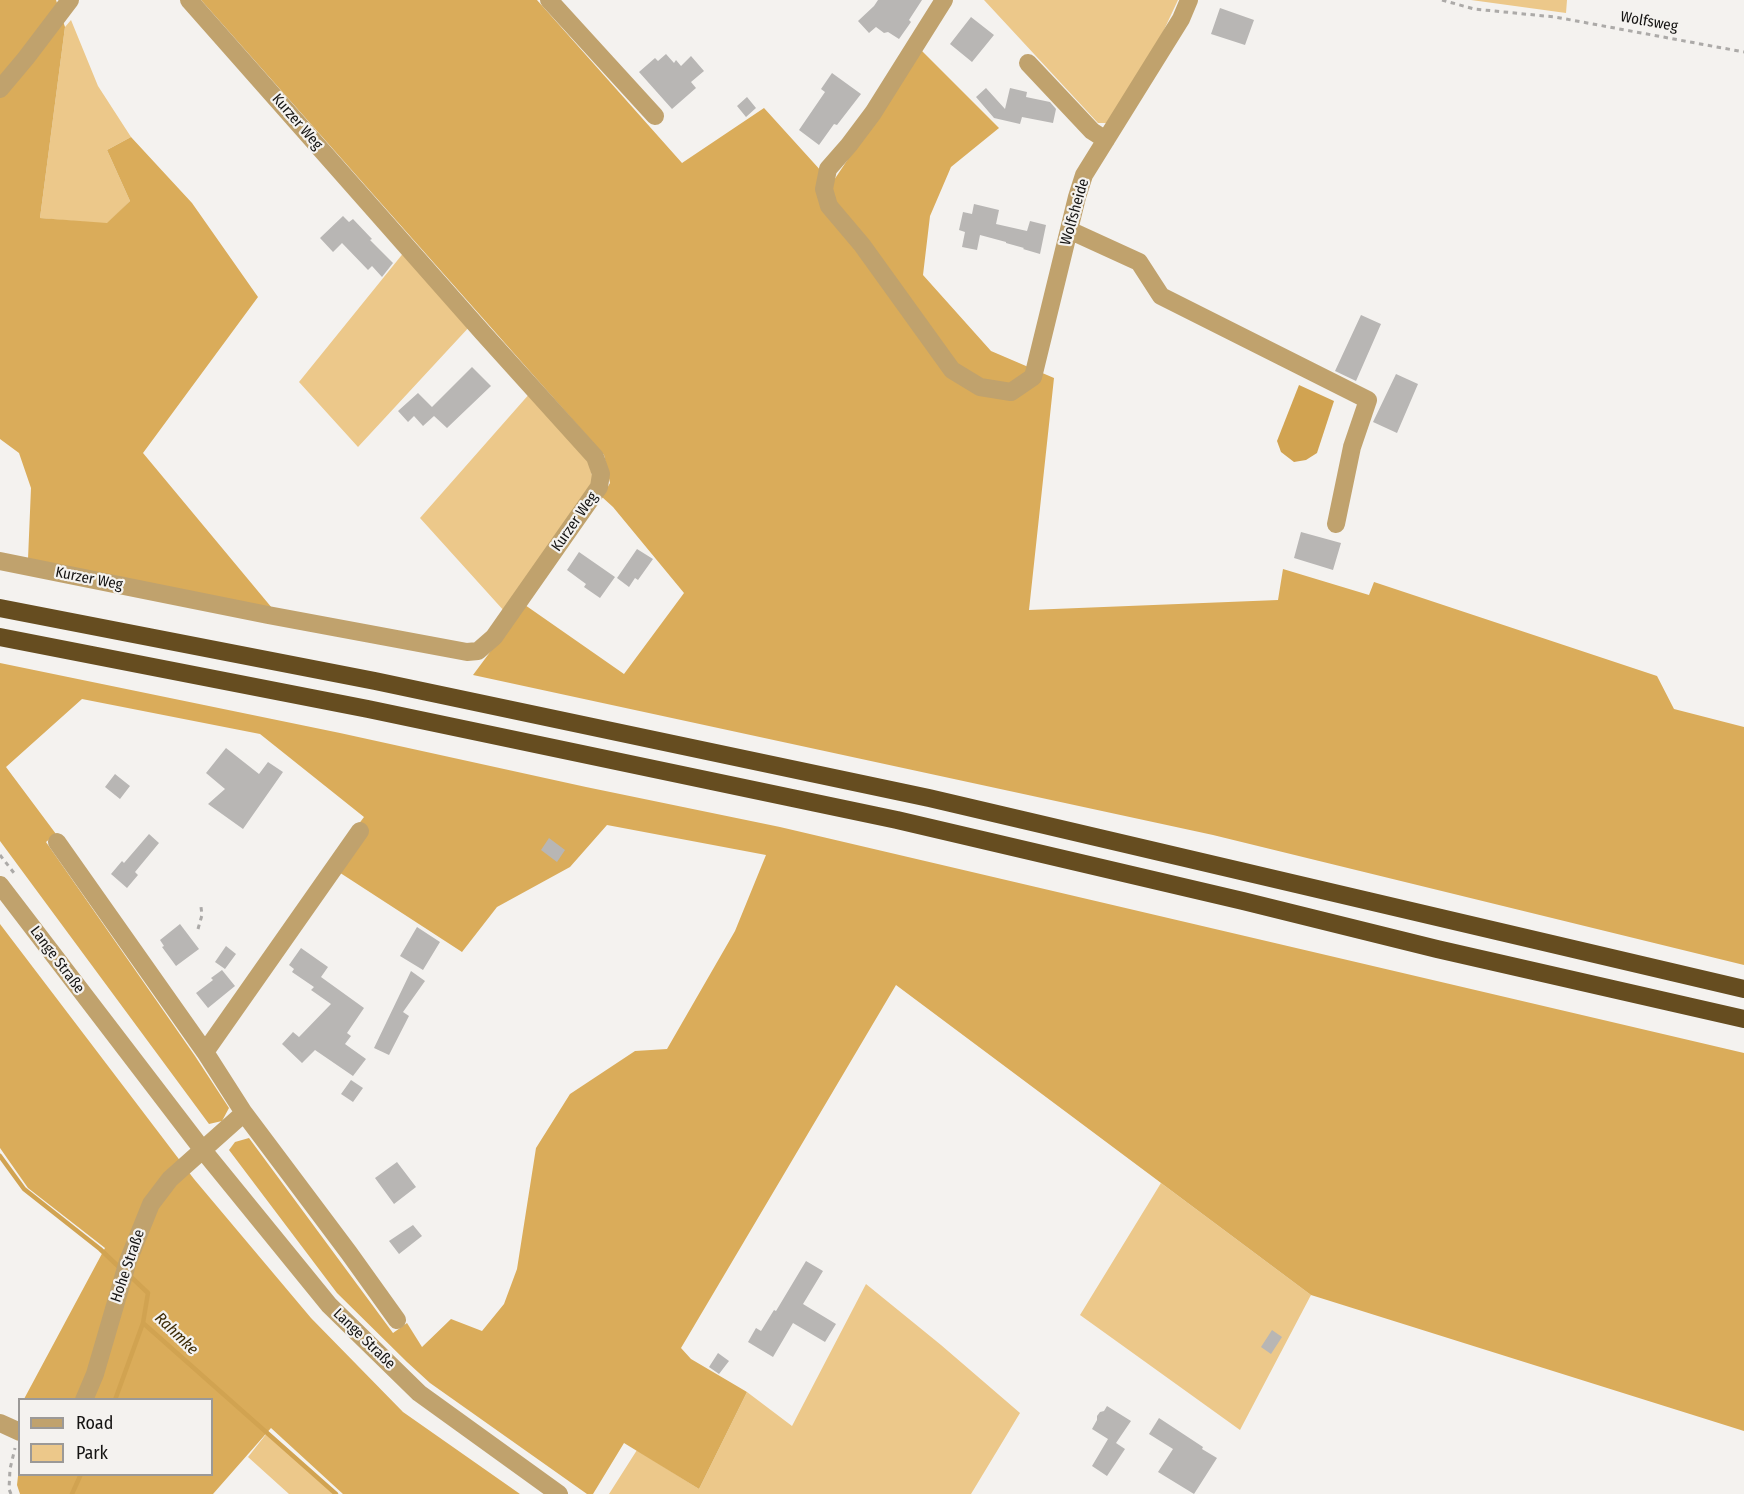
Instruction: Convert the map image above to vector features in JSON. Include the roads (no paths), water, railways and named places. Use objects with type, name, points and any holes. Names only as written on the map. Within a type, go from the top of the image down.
[{"type":"highway","points":[[0,608],[375,681],[929,798],[1744,989]]},
{"type":"highway","points":[[0,637],[368,709],[897,820],[1437,949],[1744,1019]]},
{"type":"street","points":[[0,89],[70,0]]},
{"type":"street","name":"Kurzer Weg","points":[[0,561],[268,615],[467,652],[478,651],[494,637],[599,487],[602,474],[595,457],[189,0]]},
{"type":"street","points":[[549,0],[655,117]]},
{"type":"street","name":"Wolfsheide","points":[[944,0],[873,113],[849,146],[828,169],[824,189],[830,206],[862,245],[952,370],[980,387],[1011,392],[1033,377],[1084,175],[1181,19],[1189,0]]},
{"type":"street","points":[[1028,63],[1092,131],[1106,140]]},
{"type":"street","points":[[1069,230],[1139,262],[1161,296],[1368,400],[1352,447],[1336,524]]},
{"type":"street","points":[[205,1052],[360,831]]},
{"type":"street","points":[[57,842],[205,1052],[244,1113],[397,1320]]},
{"type":"street","name":"Lange Straße","points":[[0,885],[202,1149],[329,1305],[419,1393],[559,1494]]},
{"type":"street","points":[[202,1149],[244,1113]]},
{"type":"street","name":"Hohe Straße","points":[[85,1398],[128,1261],[151,1204],[170,1179],[202,1149]]},
{"type":"street","points":[[0,1423],[18,1432]]},
{"type":"waterway","name":"Rahmke","points":[[0,1156],[24,1189],[100,1249],[120,1268]]},
{"type":"waterway","name":"Rahmke","points":[[129,1275],[148,1293],[143,1323],[336,1494]]},
{"type":"waterway","points":[[116,1398],[143,1323]]},
{"type":"waterway","points":[[72,1494],[80,1476]]}]
